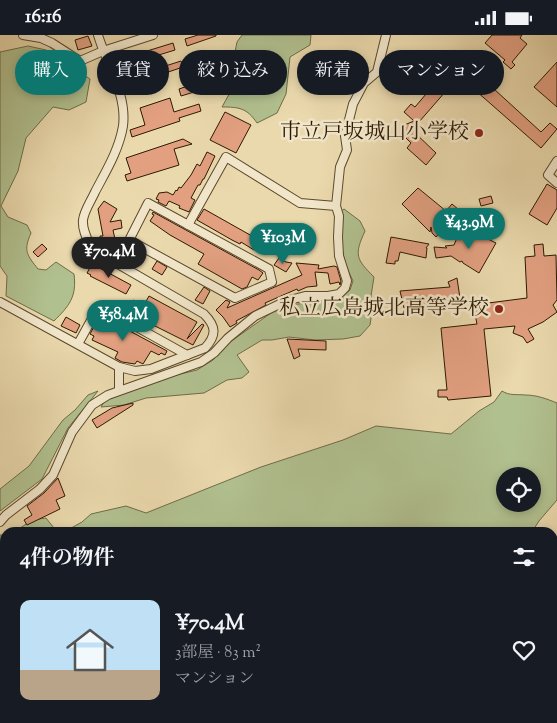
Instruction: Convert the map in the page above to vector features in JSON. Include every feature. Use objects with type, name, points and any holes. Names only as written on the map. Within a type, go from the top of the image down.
[{"type":"street","points":[[23,35],[41,38],[52,43],[80,61],[97,54]]},
{"type":"street","points":[[98,35],[103,50]]},
{"type":"street","points":[[106,50],[153,35]]},
{"type":"street","points":[[0,522],[6,515],[40,489],[53,475],[72,432],[92,405],[119,390],[202,362],[255,317],[286,301],[306,296],[338,294],[345,288],[347,281],[339,255],[339,216],[336,206],[340,167],[347,149],[345,136],[353,104],[364,83],[377,72],[386,35]]},
{"type":"street","points":[[0,302],[119,367],[135,371],[151,369],[187,355],[205,347],[211,341],[214,332],[211,321],[204,314],[92,249],[85,235],[83,221],[88,206],[120,141],[124,109],[121,95]]},
{"type":"street","points":[[188,225],[226,157],[300,203],[336,206]]},
{"type":"street","points":[[557,161],[548,175],[557,183]]},
{"type":"street","points":[[117,263],[148,203],[269,269],[272,282],[234,298],[129,240]]},
{"type":"street","points":[[78,344],[99,306],[187,355]]},
{"type":"street","points":[[119,367],[119,390]]},
{"type":"green space","points":[[242,35],[311,35],[310,45],[302,50],[297,50],[297,53],[290,57],[287,85],[287,50],[235,50],[237,42]]},
{"type":"green space","points":[[28,46],[46,50],[15,50],[15,95],[87,95],[87,77],[90,79],[86,102],[69,110],[53,107],[26,138],[18,171],[1,206],[8,217],[27,225],[31,233],[27,244],[27,253],[38,269],[46,270],[56,262],[74,274],[75,282],[71,301],[54,321],[6,296],[7,276],[0,266],[0,52]]},
{"type":"green space","points":[[229,95],[286,95],[277,113],[257,123],[250,114],[242,109],[222,107]]},
{"type":"green space","points":[[344,209],[360,221],[365,231],[358,251],[363,266],[374,277],[370,325],[360,336],[343,339],[315,340],[289,337],[262,340],[237,355],[249,372],[242,378],[227,380],[204,393],[146,398],[124,405],[101,407],[104,402],[115,395],[168,377],[197,370],[213,360],[230,342],[271,313],[288,305],[338,300],[350,290],[353,281],[346,264],[341,240],[339,213]]},
{"type":"green space","points":[[98,391],[68,428],[42,479],[0,511],[0,489],[29,466],[63,420],[88,395]]},
{"type":"green space","points":[[502,391],[510,394],[538,396],[557,403],[557,500],[535,527],[73,527],[91,514],[126,506],[146,513],[261,467],[343,440],[376,426],[451,434],[479,411],[494,402]]},
{"type":"green space","points":[[46,518],[53,527],[22,527],[32,520]]},
{"type":"building","points":[[198,35],[216,36],[187,46],[185,39]]},
{"type":"building","points":[[492,35],[522,35],[520,38],[527,44],[512,62],[515,65],[511,69],[504,63],[504,50],[493,50],[485,43]]},
{"type":"building","points":[[88,36],[92,46],[78,50],[75,40]]},
{"type":"building","points":[[173,43],[175,50],[169,52],[169,50],[150,50]]},
{"type":"building","points":[[179,62],[179,68],[169,72],[169,65]]},
{"type":"building","points":[[557,62],[557,107],[534,87]]},
{"type":"building","points":[[425,95],[442,95],[412,130],[436,153],[426,165],[407,148],[411,143],[406,138],[402,126],[414,121],[404,112],[411,104],[415,107]]},
{"type":"building","points":[[481,95],[501,95],[541,132],[550,123],[557,129],[541,148]]},
{"type":"building","points":[[170,98],[174,112],[199,104],[201,111],[179,118],[180,121],[132,137],[130,130],[145,125],[140,108]]},
{"type":"building","points":[[225,112],[251,125],[236,153],[210,140]]},
{"type":"building","points":[[183,139],[192,144],[174,149],[179,165],[127,181],[125,175],[131,173],[126,158]]},
{"type":"building","points":[[207,152],[215,156],[204,179],[198,185],[191,198],[195,200],[189,212],[169,201],[166,206],[158,202],[159,200],[156,199],[159,193],[167,192],[173,195],[179,187],[181,188],[197,164],[200,166]]},
{"type":"building","points":[[547,184],[557,190],[557,208],[547,225],[529,214]]},
{"type":"building","points":[[418,188],[446,211],[452,204],[459,210],[436,237],[432,233],[431,227],[430,232],[402,204]]},
{"type":"building","points":[[491,196],[493,203],[481,206],[479,199]]},
{"type":"building","points":[[104,201],[117,209],[110,222],[121,220],[122,228],[113,230],[116,244],[105,246],[105,243],[101,244],[100,236],[103,236],[98,209]]},
{"type":"building","points":[[204,209],[259,240],[254,250],[197,220]]},
{"type":"building","points":[[153,212],[263,273],[258,280],[252,277],[247,287],[242,289],[198,264],[204,254],[170,235],[150,221],[154,215],[152,214]]},
{"type":"building","points":[[468,229],[496,243],[479,273],[451,256],[436,258],[434,247],[447,248],[445,246],[454,245],[457,238],[460,240]]},
{"type":"building","points":[[391,237],[429,244],[426,248],[426,258],[400,252],[398,261],[395,261],[395,264],[386,263]]},
{"type":"building","points":[[42,244],[47,249],[38,257],[33,252]]},
{"type":"building","points":[[543,244],[544,256],[556,255],[557,300],[553,305],[557,312],[543,322],[528,329],[534,339],[527,343],[523,337],[513,333],[515,326],[484,329],[491,396],[448,400],[447,397],[438,397],[438,390],[447,390],[441,328],[477,324],[473,305],[527,298],[525,257],[535,256],[534,245]]},
{"type":"building","points":[[131,249],[139,254],[135,261],[126,258]]},
{"type":"building","points":[[279,258],[292,263],[286,272],[274,265]]},
{"type":"building","points":[[157,261],[167,267],[162,275],[152,269]]},
{"type":"building","points":[[296,263],[319,265],[318,269],[337,267],[341,281],[340,285],[339,282],[330,284],[328,273],[315,272],[317,286],[307,287],[298,291],[297,289],[265,303],[266,305],[236,321],[237,323],[230,327],[216,310],[226,300],[230,302],[227,308],[302,275]]},
{"type":"building","points":[[92,264],[131,285],[126,294],[90,276],[87,273]]},
{"type":"building","points":[[457,278],[461,305],[404,308],[400,291],[450,287],[448,282]]},
{"type":"building","points":[[204,287],[210,291],[203,304],[195,300]]},
{"type":"building","points":[[149,296],[197,322],[187,339],[202,324],[204,325],[193,345],[149,323],[148,325],[142,322],[144,319],[128,308],[133,300],[144,305]]},
{"type":"building","points":[[100,315],[167,351],[165,355],[161,353],[159,355],[151,351],[143,364],[137,361],[135,364],[122,362],[115,358],[118,352],[92,340],[94,336],[90,334]]},
{"type":"building","points":[[66,317],[80,325],[76,333],[61,326]]},
{"type":"building","points":[[287,339],[326,341],[326,350],[298,349],[300,356],[294,359]]},
{"type":"building","points":[[133,403],[133,405],[97,428],[92,420],[112,408]]},
{"type":"building","points":[[58,478],[65,496],[56,500],[60,509],[27,525],[24,520],[32,515],[27,506],[44,493]]},
{"type":"place","name":"市立戸坂城山小学校","points":[[479,133]]},
{"type":"place","name":"私立広島城北高等学校","points":[[499,309]]}]
